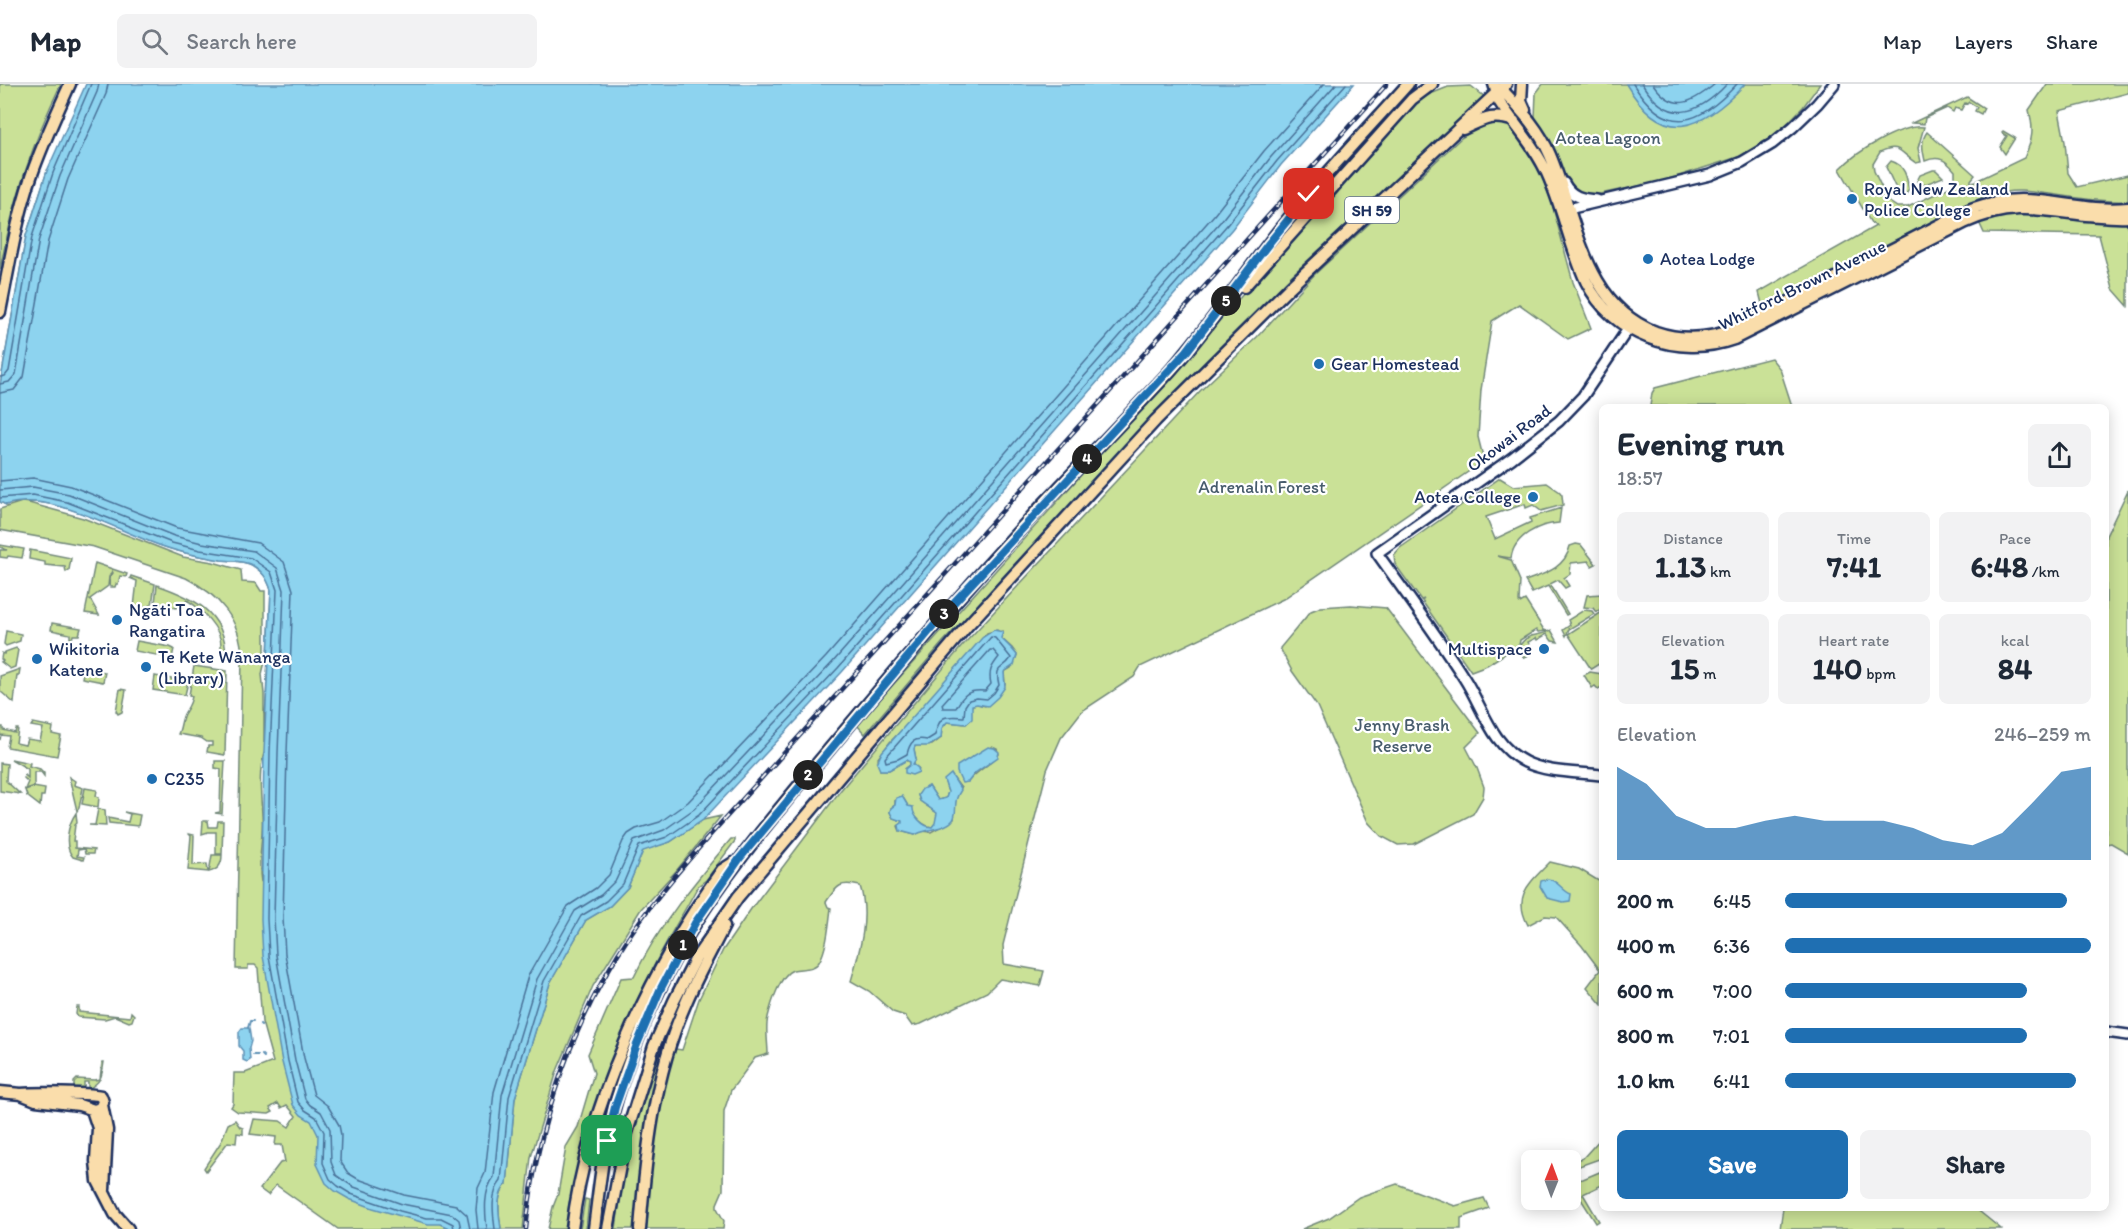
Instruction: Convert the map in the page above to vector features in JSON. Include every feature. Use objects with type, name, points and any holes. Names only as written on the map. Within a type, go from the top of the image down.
[{"type":"main road","points":[[0,312],[18,223],[30,178],[69,84]]},
{"type":"main road","points":[[1180,359],[1289,218],[1408,84]]},
{"type":"main road","points":[[594,1229],[600,1176],[612,1118],[636,1047],[660,990],[695,923],[740,858],[947,610],[1180,359],[1412,99],[1432,84]]},
{"type":"main road","points":[[1487,84],[1495,88]]},
{"type":"main road","name":"SH 59","points":[[608,1229],[625,1139],[654,1046],[696,958],[738,897],[968,625],[1155,420],[1288,288],[1455,132],[1495,88],[1506,84]]},
{"type":"main road","points":[[1522,84],[1521,101],[1530,121]]},
{"type":"main road","name":"Whitford Brown Avenue","points":[[1495,88],[1505,93],[1530,121],[1550,155],[1565,209]]},
{"type":"main road","name":"Whitford Brown Avenue","points":[[1495,88],[1498,99],[1539,157],[1598,283],[1631,324],[1651,339],[1674,346],[1707,346],[1745,334],[1979,216],[2020,208],[2113,218],[2128,217]]},
{"type":"main road","points":[[1455,132],[1490,117],[1514,121]]},
{"type":"main road","name":"Whitford Brown Avenue","points":[[1631,324],[1678,338],[1692,339],[1719,335],[1763,316],[1971,209],[1996,202],[2024,199],[2107,208],[2128,208]]},
{"type":"main road","points":[[572,1229],[589,1147],[631,1028],[691,915],[722,870],[740,858]]},
{"type":"main road","points":[[640,1229],[652,1116],[666,1058],[684,1005],[738,897]]},
{"type":"main road","points":[[0,1092],[90,1095],[86,1101],[94,1108],[98,1128],[96,1161],[98,1181],[115,1214],[128,1229]]},
{"type":"main road","points":[[21,1094],[36,1100],[94,1108]]},
{"type":"street","points":[[1565,209],[1710,175],[1742,162],[1772,144],[1793,127],[1817,105],[1834,84]]},
{"type":"street","points":[[1550,155],[1568,190],[1574,196],[1605,200]]},
{"type":"street","name":"Okowai Road","points":[[1599,775],[1543,768],[1530,764],[1510,752],[1498,740],[1464,678],[1377,553],[1512,458],[1559,421],[1583,396],[1631,324]]},
{"type":"street","points":[[2109,1032],[2128,1035]]},
{"type":"green space","points":[[0,84],[61,84],[24,175],[0,270]]},
{"type":"green space","name":"Aotea Lagoon","points":[[1543,84],[1820,84],[1803,107],[1773,138],[1744,155],[1663,181],[1582,196],[1567,186],[1535,117],[1536,93]]},
{"type":"green space","points":[[2047,84],[2128,84],[2128,93],[2059,111],[2068,173],[2077,187],[2128,175],[2128,201],[2101,201],[2021,191],[1990,195],[1962,206],[1763,308],[1759,292],[1876,226],[1871,223],[1840,169],[1847,162],[1892,134],[1914,127],[1924,127],[1918,148],[1921,162],[1916,163],[1900,150],[1892,148],[1880,152],[1873,164],[1888,201],[1897,207],[1908,207],[1950,187],[1955,180],[1955,171],[1945,161],[1934,158],[1925,161],[1923,142],[1927,132],[1975,175],[1971,182],[1976,181],[2024,158],[2032,134],[2029,110]]},
{"type":"green space","points":[[1471,86],[1485,97],[1292,275],[943,642],[865,734],[857,725],[1359,165],[1423,97],[1448,87]]},
{"type":"green space","points":[[1967,97],[1984,108],[1981,114],[1975,111],[1977,107],[1969,102],[1965,103],[1961,110],[1955,108],[1953,112],[1947,108],[1925,118],[1924,124],[1912,123]]},
{"type":"green space","name":"Adrenalin Forest","points":[[1488,121],[1507,124],[1513,128],[1535,159],[1551,200],[1573,282],[1591,328],[1568,339],[1519,304],[1492,321],[1481,390],[1478,437],[1484,461],[1283,599],[1140,667],[1134,677],[1082,711],[1061,738],[1047,770],[1003,945],[1004,964],[1044,971],[1040,986],[1000,979],[987,992],[921,1024],[912,1026],[905,1016],[893,1012],[869,991],[851,981],[863,933],[863,897],[860,886],[847,884],[839,886],[826,902],[831,908],[822,957],[817,965],[793,970],[784,977],[768,1017],[768,1054],[755,1058],[731,1090],[724,1111],[723,1190],[717,1204],[724,1221],[723,1229],[616,1229],[631,1137],[662,1047],[682,1050],[699,999],[723,950],[840,791],[963,645],[1200,391],[1257,337],[1314,275],[1461,138]],"holes":[[[1002,631],[1001,638],[1017,655],[1011,668],[1004,672],[1005,684],[985,706],[972,705],[971,717],[966,724],[947,722],[942,728],[941,738],[932,745],[915,746],[916,759],[913,764],[918,768],[906,768],[910,765],[910,762],[906,760],[889,770],[880,770],[878,758],[890,742],[987,633]],[[992,747],[997,749],[999,754],[996,758],[968,782]],[[951,775],[961,788],[956,797],[954,819],[931,832],[922,831],[915,835],[900,831],[898,826],[903,823],[902,821],[893,818],[890,812],[895,805],[895,800],[904,799],[919,820],[932,827],[936,823],[937,813],[920,801],[918,795],[929,786],[938,800],[946,798],[948,792],[945,782]]]},
{"type":"green space","points":[[2003,131],[2015,138],[2005,154],[2000,147],[2007,136],[2002,133]]},
{"type":"green space","points":[[1891,161],[1899,165],[1904,172],[1909,190],[1906,194],[1898,193],[1886,167]]},
{"type":"green space","points":[[1933,170],[1943,177],[1918,187],[1917,181],[1920,175]]},
{"type":"green space","points":[[47,171],[71,225],[244,421],[440,1224],[451,1229],[338,1229],[276,1185],[268,1195],[260,1189],[280,1163],[285,1162],[282,1145],[275,1145],[276,1137],[250,1134],[254,1119],[280,1121],[289,1127],[296,1116],[287,1105],[281,1108],[278,1103],[270,1108],[273,1112],[269,1114],[238,1112],[231,1107],[234,1073],[245,1073],[273,1062],[262,1022],[258,968],[255,965],[248,965],[248,969],[236,969],[242,657],[237,631],[218,600],[198,584],[94,547],[0,530],[0,509],[20,503],[6,505],[0,502],[0,385],[26,236]],"holes":[[[23,502],[45,503],[67,508],[171,549],[208,558],[245,563],[252,565],[262,573],[271,590],[264,743],[262,674],[265,662],[265,591],[261,591],[256,583],[242,582],[241,570],[183,557],[83,518]],[[264,753],[261,882],[260,776]]]},
{"type":"green space","points":[[2006,212],[2128,219],[2128,306],[2113,289],[2099,235],[1984,233],[1978,220]]},
{"type":"green space","points":[[1771,358],[1780,369],[1791,404],[1650,404],[1655,388]]},
{"type":"green space","points":[[1500,478],[1513,486],[1547,483],[1562,495],[1563,505],[1541,511],[1533,505],[1526,508],[1525,504],[1486,517],[1495,539],[1531,522],[1530,518],[1561,508],[1559,523],[1543,526],[1522,538],[1513,550],[1511,558],[1497,556],[1511,560],[1520,581],[1519,602],[1525,600],[1544,630],[1547,631],[1538,632],[1536,630],[1520,640],[1519,645],[1487,665],[1471,671],[1422,601],[1424,599],[1421,600],[1395,564],[1394,555],[1400,548]]},
{"type":"green space","points":[[2128,490],[2128,853],[2109,843],[2109,530]]},
{"type":"green space","points":[[0,545],[24,549],[22,558],[0,557],[0,550],[7,550]]},
{"type":"green space","points":[[1581,545],[1596,564],[1592,566],[1589,561],[1571,563],[1570,574],[1564,578],[1569,586],[1565,588],[1558,580],[1550,584],[1568,614],[1566,615],[1548,586],[1532,593],[1525,581],[1546,573],[1558,565],[1570,546]]},
{"type":"green space","points":[[30,550],[71,558],[69,570],[66,572],[65,567],[45,565],[45,562],[29,559]]},
{"type":"green space","points":[[95,563],[127,574],[126,577],[120,576],[115,587],[110,587],[109,579],[112,571],[109,577],[108,586],[90,599],[99,615],[85,613]]},
{"type":"green space","points":[[131,576],[155,584],[152,605],[142,608],[134,607],[137,581],[130,578]]},
{"type":"green space","points":[[157,585],[194,601],[213,617],[220,628],[226,655],[221,655],[220,639],[214,626],[187,600],[183,607],[177,606],[176,608],[155,603]]},
{"type":"green space","points":[[1599,594],[1599,610],[1596,612],[1593,608],[1584,607],[1587,595]]},
{"type":"green space","name":"Jenny Brash Reserve","points":[[1351,605],[1386,608],[1480,733],[1466,747],[1484,787],[1483,797],[1473,814],[1414,844],[1398,845],[1381,836],[1368,822],[1317,706],[1292,671],[1280,648],[1311,611],[1321,607]]},
{"type":"green space","points":[[1584,610],[1592,611],[1594,614],[1569,629],[1566,636],[1563,630],[1570,625],[1568,620]]},
{"type":"green space","points":[[1599,614],[1599,664],[1591,669],[1568,634]]},
{"type":"green space","points":[[52,623],[81,628],[79,635],[73,635],[72,639],[70,634],[51,630]]},
{"type":"green space","points":[[1551,630],[1558,642],[1552,641],[1547,634],[1537,640],[1536,638],[1528,642],[1533,652],[1524,658],[1518,648],[1522,642]]},
{"type":"green space","points":[[6,631],[21,634],[20,641],[6,646],[4,644]]},
{"type":"green space","points":[[137,641],[170,647],[174,649],[172,658],[135,651]]},
{"type":"green space","points":[[16,648],[18,650],[15,667],[10,669],[1,662],[3,661],[2,653]]},
{"type":"green space","points":[[194,666],[227,671],[225,755],[207,752],[212,742],[178,734],[183,716],[192,699],[189,695]]},
{"type":"green space","points":[[84,668],[105,672],[103,682],[82,678]]},
{"type":"green space","points":[[20,669],[17,675],[14,703],[0,691],[0,676]]},
{"type":"green space","points":[[1590,672],[1599,674],[1599,688],[1595,686],[1592,688],[1584,675]]},
{"type":"green space","points":[[155,676],[188,682],[185,695],[153,690]]},
{"type":"green space","points":[[120,689],[126,690],[122,712],[118,714],[116,711]]},
{"type":"green space","points":[[33,723],[53,727],[52,734],[61,736],[57,756],[7,747],[9,736],[1,735],[0,740],[0,727],[3,727],[3,730],[15,733],[18,729],[16,743],[25,745],[27,739],[40,741],[43,728],[31,726]]},
{"type":"green space","points":[[11,759],[30,763],[29,766],[40,769],[44,776],[41,772],[34,772],[34,786],[25,789],[28,782],[24,778],[25,775],[28,778],[28,769]]},
{"type":"green space","points":[[215,761],[225,761],[222,814],[215,813],[220,812],[221,769],[215,768]]},
{"type":"green space","points":[[0,763],[7,764],[6,781],[20,794],[0,791]]},
{"type":"green space","points":[[69,777],[75,781],[74,785],[83,788],[77,811]]},
{"type":"green space","points":[[33,787],[45,789],[44,796],[41,796],[40,806],[27,796],[25,790]]},
{"type":"green space","points":[[85,788],[97,790],[98,807],[82,804]]},
{"type":"green space","points":[[98,809],[105,810],[106,826],[89,825],[95,825]]},
{"type":"green space","points":[[124,812],[140,815],[138,826],[109,823],[108,818],[128,822],[130,814]]},
{"type":"green space","points":[[76,813],[77,823],[73,841],[75,841],[75,848],[94,850],[93,854],[85,854],[84,849],[78,850],[77,856],[84,857],[83,860],[73,857],[67,841]]},
{"type":"green space","points":[[721,816],[641,909],[593,986],[557,1071],[531,1157],[523,1229],[501,1229],[499,1199],[507,1184],[515,1098],[550,983],[586,920],[610,906],[628,887],[643,850],[670,842],[703,820]]},
{"type":"green space","points":[[203,821],[208,821],[209,827],[217,827],[218,821],[223,821],[222,854],[216,854],[216,832],[202,834]]},
{"type":"green space","points":[[189,834],[194,835],[193,865],[207,864],[208,872],[188,870],[191,836]]},
{"type":"green space","points":[[731,839],[735,841],[706,880],[698,886],[637,1001],[610,1064],[587,1129],[565,1229],[548,1229],[558,1194],[566,1147],[578,1127],[594,1073],[588,1054],[621,978],[634,977],[666,922]]},
{"type":"green space","points":[[212,855],[222,855],[218,868],[209,872]]},
{"type":"green space","points":[[1550,862],[1579,869],[1599,881],[1599,969],[1556,917],[1545,916],[1528,925],[1522,905],[1523,897],[1525,890]]},
{"type":"green space","points":[[1599,971],[1599,1001],[1587,987]]},
{"type":"green space","points":[[77,1007],[79,1007],[79,1012],[130,1017],[131,1012],[134,1015],[132,1021],[129,1022],[115,1016],[105,1019],[78,1017]]},
{"type":"green space","points":[[77,1079],[100,1079],[88,1089],[88,1082],[84,1082],[84,1088],[74,1089],[74,1082]]},
{"type":"green space","points":[[235,1120],[243,1128],[243,1134],[237,1133],[236,1143],[228,1142],[206,1171],[204,1168],[221,1142],[228,1124]]},
{"type":"green space","points":[[1599,1140],[1599,1159],[1581,1165],[1581,1159]]},
{"type":"green space","points":[[1599,1172],[1599,1186],[1583,1194],[1599,1221],[1596,1223],[1581,1199],[1581,1179]]},
{"type":"green space","points":[[1397,1184],[1455,1206],[1484,1198],[1489,1208],[1461,1218],[1461,1229],[1302,1229],[1329,1218],[1359,1197]]},
{"type":"green space","points":[[585,1199],[589,1200],[586,1229],[580,1229]]},
{"type":"green space","points":[[1783,1211],[1979,1211],[2001,1229],[1780,1229]]},
{"type":"water","points":[[86,84],[1354,84],[1281,165],[1232,229],[842,672],[703,820],[670,842],[643,851],[628,887],[610,906],[586,920],[550,983],[515,1098],[507,1184],[499,1199],[501,1229],[451,1229],[440,1224],[428,1224],[373,1208],[335,1191],[326,1183],[317,1164],[318,1135],[311,1121],[301,1115],[293,1105],[282,1062],[263,956],[261,919],[264,752],[271,590],[266,579],[252,565],[171,549],[67,508],[46,503],[25,502],[6,505],[0,502],[0,385],[26,236],[47,171]]},
{"type":"water","name":"Aotea Lagoon","points":[[1626,84],[1745,84],[1714,112],[1698,121],[1684,125],[1669,124],[1655,117],[1640,104]]},
{"type":"water","points":[[994,630],[1003,632],[1001,638],[1017,655],[1014,665],[1004,672],[1005,687],[998,697],[988,706],[972,705],[972,719],[966,724],[947,722],[942,728],[941,738],[929,746],[915,746],[916,759],[913,764],[919,772],[912,775],[905,773],[905,769],[910,765],[907,760],[889,770],[880,770],[877,763],[882,752],[982,638]]},
{"type":"water","points":[[988,747],[999,752],[998,757],[975,773],[968,782],[962,783],[957,766]]},
{"type":"water","points":[[951,774],[961,790],[952,822],[915,835],[900,831],[899,825],[902,821],[893,818],[890,812],[895,805],[896,798],[902,796],[908,806],[913,807],[914,814],[919,820],[932,827],[937,813],[920,801],[918,795],[922,789],[929,786],[938,800],[946,798],[948,792],[944,780]]},
{"type":"water","points":[[1548,879],[1555,881],[1571,894],[1570,901],[1563,902],[1547,898],[1540,886],[1541,881]]},
{"type":"water","points":[[242,1028],[249,1028],[251,1041],[250,1060],[247,1062],[243,1060],[243,1051],[239,1046],[239,1032]]},
{"type":"waterway","points":[[248,1028],[250,1021],[253,1021]]},
{"type":"waterway","points":[[253,1055],[258,1055]]},
{"type":"railway","points":[[526,1229],[539,1150],[561,1074],[575,1037],[611,966],[651,906],[712,833],[1387,84]]},
{"type":"place","name":"Royal New Zealand Police College","points":[[1852,199]]},
{"type":"place","name":"Aotea Lodge","points":[[1648,259]]},
{"type":"place","name":"Gear Homestead","points":[[1319,364]]},
{"type":"place","name":"Aotea College","points":[[1533,497]]},
{"type":"place","name":"Ngāti Toa Rangatira","points":[[117,620]]},
{"type":"place","name":"Multispace","points":[[1544,649]]},
{"type":"place","name":"Wikitoria Katene","points":[[37,659]]},
{"type":"place","name":"Te Kete Wānanga (Library)","points":[[146,667]]},
{"type":"place","name":"C235","points":[[152,779]]},
{"type":"route","points":[[607,1141],[615,1107],[636,1047],[660,990],[695,923],[740,858],[947,610],[1187,351],[1309,194]]}]
